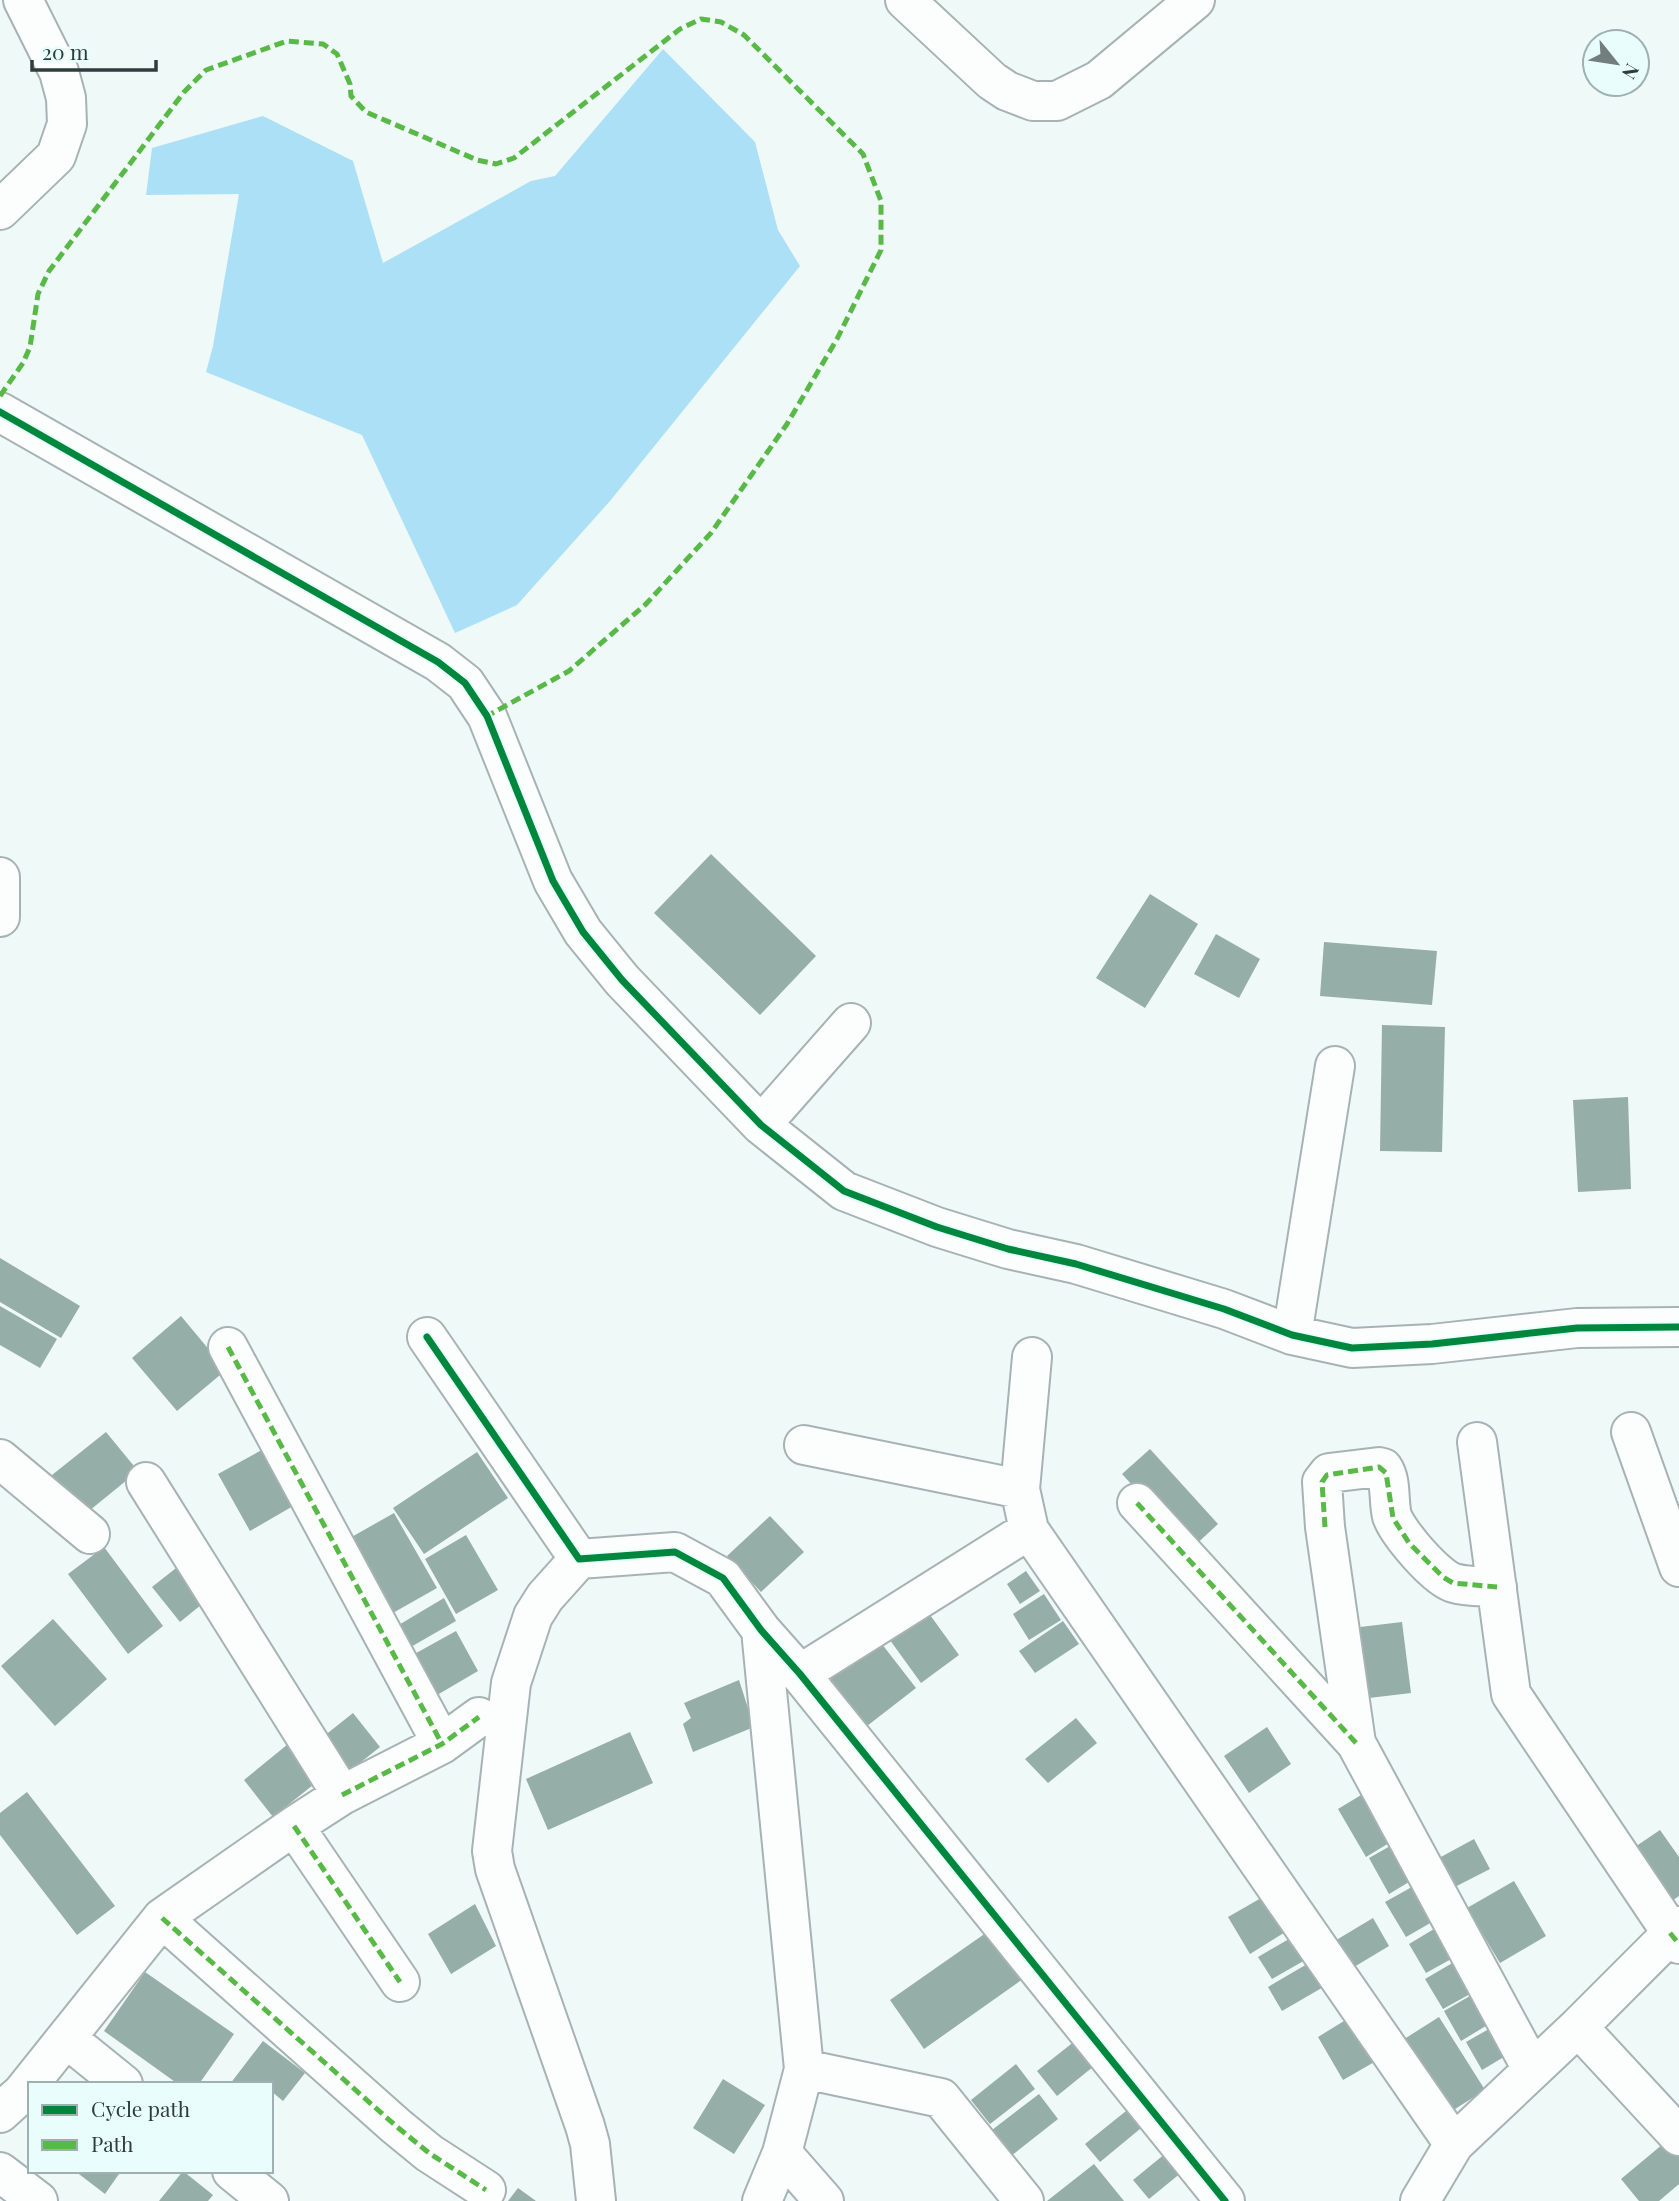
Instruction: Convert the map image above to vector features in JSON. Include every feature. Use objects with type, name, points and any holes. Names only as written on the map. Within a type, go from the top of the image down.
[{"type":"street","points":[[0,210],[56,156],[67,124],[66,98],[59,72],[23,0]]},
{"type":"street","points":[[905,0],[992,81],[1007,91],[1033,101],[1057,101],[1099,80],[1195,0]]},
{"type":"street","points":[[0,412],[438,662],[466,683],[487,716],[553,881],[583,932],[622,980],[761,1125],[844,1191],[937,1227],[1008,1249],[1088,1267],[1224,1309],[1292,1335],[1352,1348],[1432,1344],[1577,1328],[1679,1327]]},
{"type":"street","points":[[0,877],[0,917]]},
{"type":"street","points":[[761,1125],[851,1023]]},
{"type":"street","points":[[1292,1335],[1335,1066]]},
{"type":"street","points":[[427,1336],[579,1559]]},
{"type":"street","points":[[228,1347],[442,1744]]},
{"type":"street","points":[[1032,1357],[1020,1489],[1029,1530],[1454,2144]]},
{"type":"street","points":[[1631,1432],[1679,1567]]},
{"type":"street","points":[[1420,2201],[1454,2144],[1676,1934],[1511,1694],[1477,1442]]},
{"type":"street","points":[[804,1445],[1020,1489]]},
{"type":"street","points":[[0,1459],[90,1534]]},
{"type":"street","points":[[1356,1744],[1325,1527],[1322,1482],[1327,1475],[1383,1468],[1393,1518],[1409,1543],[1443,1577],[1453,1583],[1497,1587]]},
{"type":"street","points":[[146,1482],[342,1795]]},
{"type":"street","points":[[1137,1503],[1356,1744],[1532,2069]]},
{"type":"street","points":[[800,1674],[1029,1530]]},
{"type":"street","points":[[596,2201],[590,2144],[585,2126],[495,1869],[492,1851],[511,1683],[533,1616],[545,1597],[579,1559],[675,1552],[723,1578],[761,1630],[800,1674],[1225,2201]]},
{"type":"street","points":[[761,1630],[804,2069],[782,2152],[762,2201]]},
{"type":"street","points":[[31,2082],[162,1918],[342,1795],[442,1744],[479,1717]]},
{"type":"street","points":[[294,1826],[400,1982]]},
{"type":"street","points":[[162,1918],[396,2126],[429,2153],[486,2190]]},
{"type":"street","points":[[1578,2027],[1679,2136]]},
{"type":"street","points":[[66,2038],[121,2082]]},
{"type":"street","points":[[804,2069],[941,2098],[1024,2201]]},
{"type":"street","points":[[0,2113],[28,2086]]},
{"type":"street","points":[[782,2152],[824,2201]]},
{"type":"street","points":[[0,2172],[38,2201]]},
{"type":"street","points":[[235,2173],[270,2201]]},
{"type":"water","points":[[663,49],[755,142],[778,230],[800,266],[610,501],[517,605],[455,633],[362,435],[206,372],[213,346],[239,194],[146,195],[152,148],[263,116],[353,161],[383,263],[531,181],[555,176]]},
{"type":"building","points":[[711,854],[816,956],[760,1015],[654,913]]},
{"type":"building","points":[[1150,894],[1198,924],[1145,1008],[1096,978]]},
{"type":"building","points":[[1216,934],[1260,959],[1239,998],[1194,974]]},
{"type":"building","points":[[1324,942],[1437,951],[1432,1005],[1320,996]]},
{"type":"building","points":[[1382,1025],[1445,1027],[1442,1152],[1380,1151]]},
{"type":"building","points":[[1628,1097],[1631,1189],[1578,1192],[1573,1100]]},
{"type":"building","points":[[0,1258],[80,1306],[61,1338],[0,1302]]},
{"type":"building","points":[[0,1306],[57,1339],[40,1368],[0,1345]]},
{"type":"building","points":[[181,1316],[226,1370],[177,1411],[132,1358]]},
{"type":"building","points":[[106,1432],[138,1471],[84,1515],[52,1475]]},
{"type":"building","points":[[269,1446],[300,1502],[250,1531],[218,1474]]},
{"type":"building","points":[[1150,1449],[1218,1524],[1191,1549],[1122,1474]]},
{"type":"building","points":[[477,1452],[508,1498],[424,1554],[393,1508]]},
{"type":"building","points":[[394,1513],[437,1588],[384,1618],[341,1543]]},
{"type":"building","points":[[770,1516],[804,1552],[761,1592],[727,1556]]},
{"type":"building","points":[[466,1535],[498,1590],[456,1614],[425,1559]]},
{"type":"building","points":[[104,1547],[163,1626],[128,1654],[68,1574]]},
{"type":"building","points":[[185,1561],[212,1596],[180,1622],[152,1587]]},
{"type":"building","points":[[1026,1571],[1040,1591],[1020,1604],[1007,1584]]},
{"type":"building","points":[[1044,1594],[1061,1620],[1029,1640],[1013,1614]]},
{"type":"building","points":[[444,1598],[456,1621],[409,1648],[397,1626]]},
{"type":"building","points":[[925,1608],[959,1655],[921,1683],[887,1636]]},
{"type":"building","points":[[53,1619],[107,1679],[55,1726],[1,1666]]},
{"type":"building","points":[[1063,1621],[1079,1644],[1035,1673],[1019,1651]]},
{"type":"building","points":[[1402,1622],[1411,1693],[1369,1698],[1360,1627]]},
{"type":"building","points":[[456,1631],[478,1671],[432,1698],[409,1657]]},
{"type":"building","points":[[878,1639],[916,1688],[867,1726],[829,1677]]},
{"type":"building","points":[[739,1680],[754,1727],[693,1752],[683,1724],[691,1718],[684,1703]]},
{"type":"building","points":[[353,1713],[380,1747],[341,1778],[314,1744]]},
{"type":"building","points":[[1076,1718],[1097,1743],[1048,1783],[1025,1759]]},
{"type":"building","points":[[1267,1727],[1291,1764],[1249,1793],[1224,1756]]},
{"type":"building","points":[[630,1732],[653,1783],[548,1830],[526,1779]]},
{"type":"building","points":[[293,1740],[323,1777],[273,1817],[244,1780]]},
{"type":"building","points":[[1371,1789],[1399,1837],[1366,1857],[1338,1809]]},
{"type":"building","points":[[27,1792],[115,1906],[77,1935],[0,1835],[0,1813]]},
{"type":"building","points":[[1660,1830],[1679,1857],[1679,1896],[1666,1905],[1629,1851]]},
{"type":"building","points":[[1474,1839],[1490,1869],[1443,1893],[1428,1864]]},
{"type":"building","points":[[1399,1841],[1419,1876],[1389,1894],[1369,1858]]},
{"type":"building","points":[[1514,1881],[1546,1936],[1500,1963],[1467,1908]]},
{"type":"building","points":[[1419,1883],[1439,1918],[1406,1937],[1385,1902]]},
{"type":"building","points":[[1275,1890],[1295,1926],[1250,1954],[1228,1917]]},
{"type":"building","points":[[475,1904],[496,1946],[451,1974],[428,1934]]},
{"type":"building","points":[[1373,1918],[1389,1946],[1344,1973],[1328,1945]]},
{"type":"building","points":[[1444,1923],[1462,1953],[1426,1973],[1409,1944]]},
{"type":"building","points":[[993,1928],[1027,1976],[924,2049],[890,2000]]},
{"type":"building","points":[[1301,1932],[1314,1955],[1272,1979],[1258,1957]]},
{"type":"building","points":[[1319,1957],[1332,1982],[1282,2011],[1268,1987]]},
{"type":"building","points":[[1461,1958],[1479,1989],[1443,2009],[1425,1979]]},
{"type":"building","points":[[145,1972],[234,2034],[200,2082],[175,2082],[104,2031]]},
{"type":"building","points":[[1482,1989],[1499,2018],[1461,2041],[1444,2011]]},
{"type":"building","points":[[1357,2013],[1383,2057],[1343,2080],[1318,2037]]},
{"type":"building","points":[[1439,2017],[1485,2090],[1444,2116],[1398,2043]]},
{"type":"building","points":[[1503,2021],[1519,2048],[1482,2070],[1466,2042]]},
{"type":"building","points":[[1080,2037],[1099,2062],[1057,2096],[1037,2071]]},
{"type":"building","points":[[263,2041],[305,2073],[283,2101],[273,2093],[273,2082],[232,2082]]},
{"type":"building","points":[[1016,2064],[1035,2089],[990,2124],[971,2100]]},
{"type":"building","points":[[723,2079],[765,2105],[734,2154],[693,2128]]},
{"type":"building","points":[[1039,2094],[1058,2119],[1011,2156],[992,2130]]},
{"type":"building","points":[[1131,2107],[1146,2124],[1100,2162],[1085,2144]]},
{"type":"building","points":[[1669,2139],[1679,2151],[1679,2184],[1659,2201],[1639,2201],[1621,2179]]},
{"type":"building","points":[[1166,2153],[1182,2172],[1149,2199],[1133,2180]]},
{"type":"building","points":[[1094,2164],[1124,2201],[1047,2201]]},
{"type":"building","points":[[78,2173],[120,2173],[105,2194]]},
{"type":"building","points":[[181,2173],[186,2173],[213,2195],[208,2201],[159,2201]]},
{"type":"building","points":[[518,2188],[536,2201],[508,2201]]},
{"type":"marked path","points":[[0,396],[23,363],[30,347],[38,294],[49,271],[184,92],[206,70],[287,41],[323,44],[337,54],[350,84],[351,96],[366,112],[477,160],[496,164],[514,158],[680,29],[701,19],[721,22],[744,35],[863,154],[881,201],[881,250],[837,339],[787,424],[711,533],[646,604],[569,671],[487,716]]},
{"type":"marked path","points":[[228,1347],[442,1744]]},
{"type":"marked path","points":[[1325,1527],[1322,1482],[1327,1475],[1379,1467],[1386,1473],[1393,1518],[1409,1543],[1443,1577],[1453,1583],[1497,1587]]},
{"type":"marked path","points":[[1137,1503],[1356,1743]]},
{"type":"marked path","points":[[342,1795],[442,1744],[479,1717]]},
{"type":"marked path","points":[[294,1826],[400,1982]]},
{"type":"marked path","points":[[162,1918],[396,2126],[429,2153],[486,2190]]},
{"type":"marked path","points":[[1670,1933],[1679,1944]]},
{"type":"cycle path","points":[[0,412],[438,662],[465,683],[487,716],[553,881],[583,932],[622,980],[761,1125],[844,1191],[937,1227],[1008,1249],[1076,1264],[1224,1309],[1292,1335],[1352,1348],[1432,1344],[1577,1328],[1679,1327]]},
{"type":"cycle path","points":[[427,1337],[579,1559],[675,1552],[723,1578],[761,1630],[800,1674],[1225,2201]]}]
